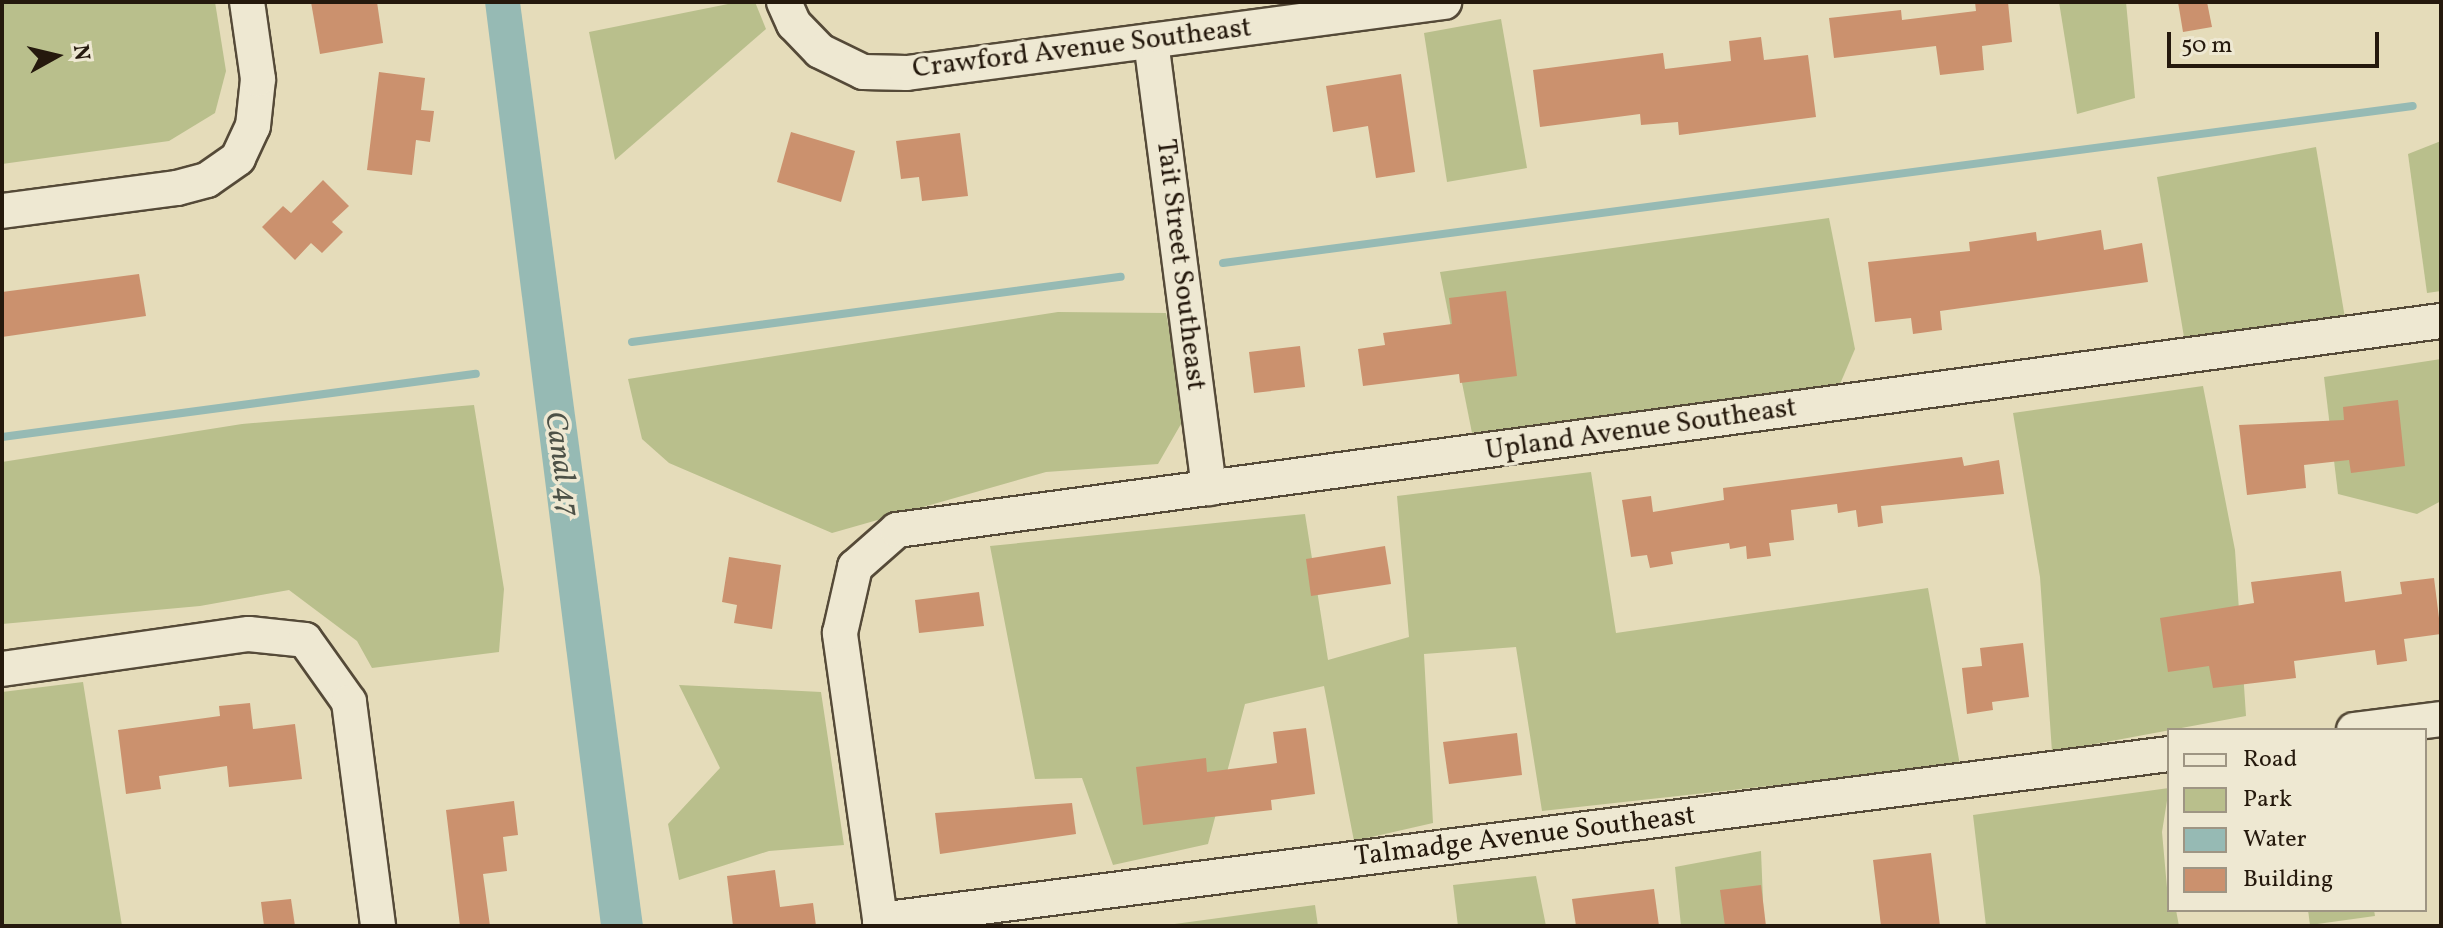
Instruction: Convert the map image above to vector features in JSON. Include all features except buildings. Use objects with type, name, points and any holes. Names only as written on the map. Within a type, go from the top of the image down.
[{"type":"street","points":[[2,211],[177,188],[207,180],[238,158],[253,126],[258,79],[247,2]]},
{"type":"street","name":"Crawford Avenue Southeast","points":[[784,2],[794,24],[820,51],[863,72],[907,73],[1444,2]]},
{"type":"street","name":"Tait Street Southeast","points":[[1151,41],[1209,488]]},
{"type":"street","name":"Upland Avenue Southeast","points":[[881,923],[840,633],[855,567],[897,530],[2441,321]]},
{"type":"street","points":[[2,669],[249,634],[305,640],[349,702],[378,926]]},
{"type":"street","points":[[2370,728],[2441,719]]},
{"type":"street","name":"Talmadge Avenue Southeast","points":[[881,923],[2167,754]]},
{"type":"green space","points":[[2,2],[215,2],[226,71],[215,113],[169,141],[2,164]]},
{"type":"green space","points":[[738,2],[755,2],[766,29],[615,160],[589,32]]},
{"type":"green space","points":[[2059,2],[2126,2],[2135,98],[2077,114]]},
{"type":"green space","points":[[1501,19],[1527,168],[1447,182],[1424,33]]},
{"type":"green space","points":[[2441,141],[2441,291],[2427,293],[2408,154]]},
{"type":"green space","points":[[2316,147],[2345,318],[2185,343],[2157,177]]},
{"type":"green space","points":[[1829,218],[1855,349],[1840,384],[1472,433],[1440,272]]},
{"type":"green space","points":[[1058,312],[1166,313],[1185,417],[1158,464],[1046,472],[832,533],[669,463],[642,439],[628,379]]},
{"type":"green space","points":[[2441,359],[2441,501],[2417,514],[2338,494],[2324,377]]},
{"type":"green space","points":[[2203,386],[2235,550],[2246,716],[2167,728],[2167,731],[2052,752],[2040,577],[2013,413]]},
{"type":"green space","points":[[474,405],[504,589],[499,652],[372,668],[357,641],[289,590],[200,606],[2,624],[2,462],[242,424]]},
{"type":"green space","points":[[1591,472],[1616,633],[1928,588],[1960,765],[1542,811],[1516,647],[1424,654],[1433,823],[1354,841],[1324,686],[1245,704],[1208,844],[1113,865],[1082,778],[1035,779],[990,546],[1305,514],[1328,660],[1409,637],[1397,496]]},
{"type":"green space","points":[[83,682],[122,926],[2,926],[2,692]]},
{"type":"green space","points":[[679,685],[821,692],[844,845],[769,851],[679,880],[668,824],[720,768]]},
{"type":"green space","points":[[2167,788],[2162,832],[2167,912],[2176,912],[2179,926],[1986,926],[1973,815]]},
{"type":"green space","points":[[1761,851],[1764,926],[1681,926],[1675,867]]},
{"type":"green space","points":[[1536,876],[1546,926],[1458,926],[1453,885]]},
{"type":"green space","points":[[1315,905],[1318,926],[1160,926]]},
{"type":"green space","points":[[2308,912],[2374,912],[2375,916],[2310,925]]},
{"type":"water","name":"Canal 47","points":[[485,2],[520,2],[643,926],[601,926]]},
{"type":"waterway","points":[[1223,263],[2413,106]]},
{"type":"waterway","points":[[632,342],[1121,277]]},
{"type":"waterway","points":[[2,437],[476,374]]}]
